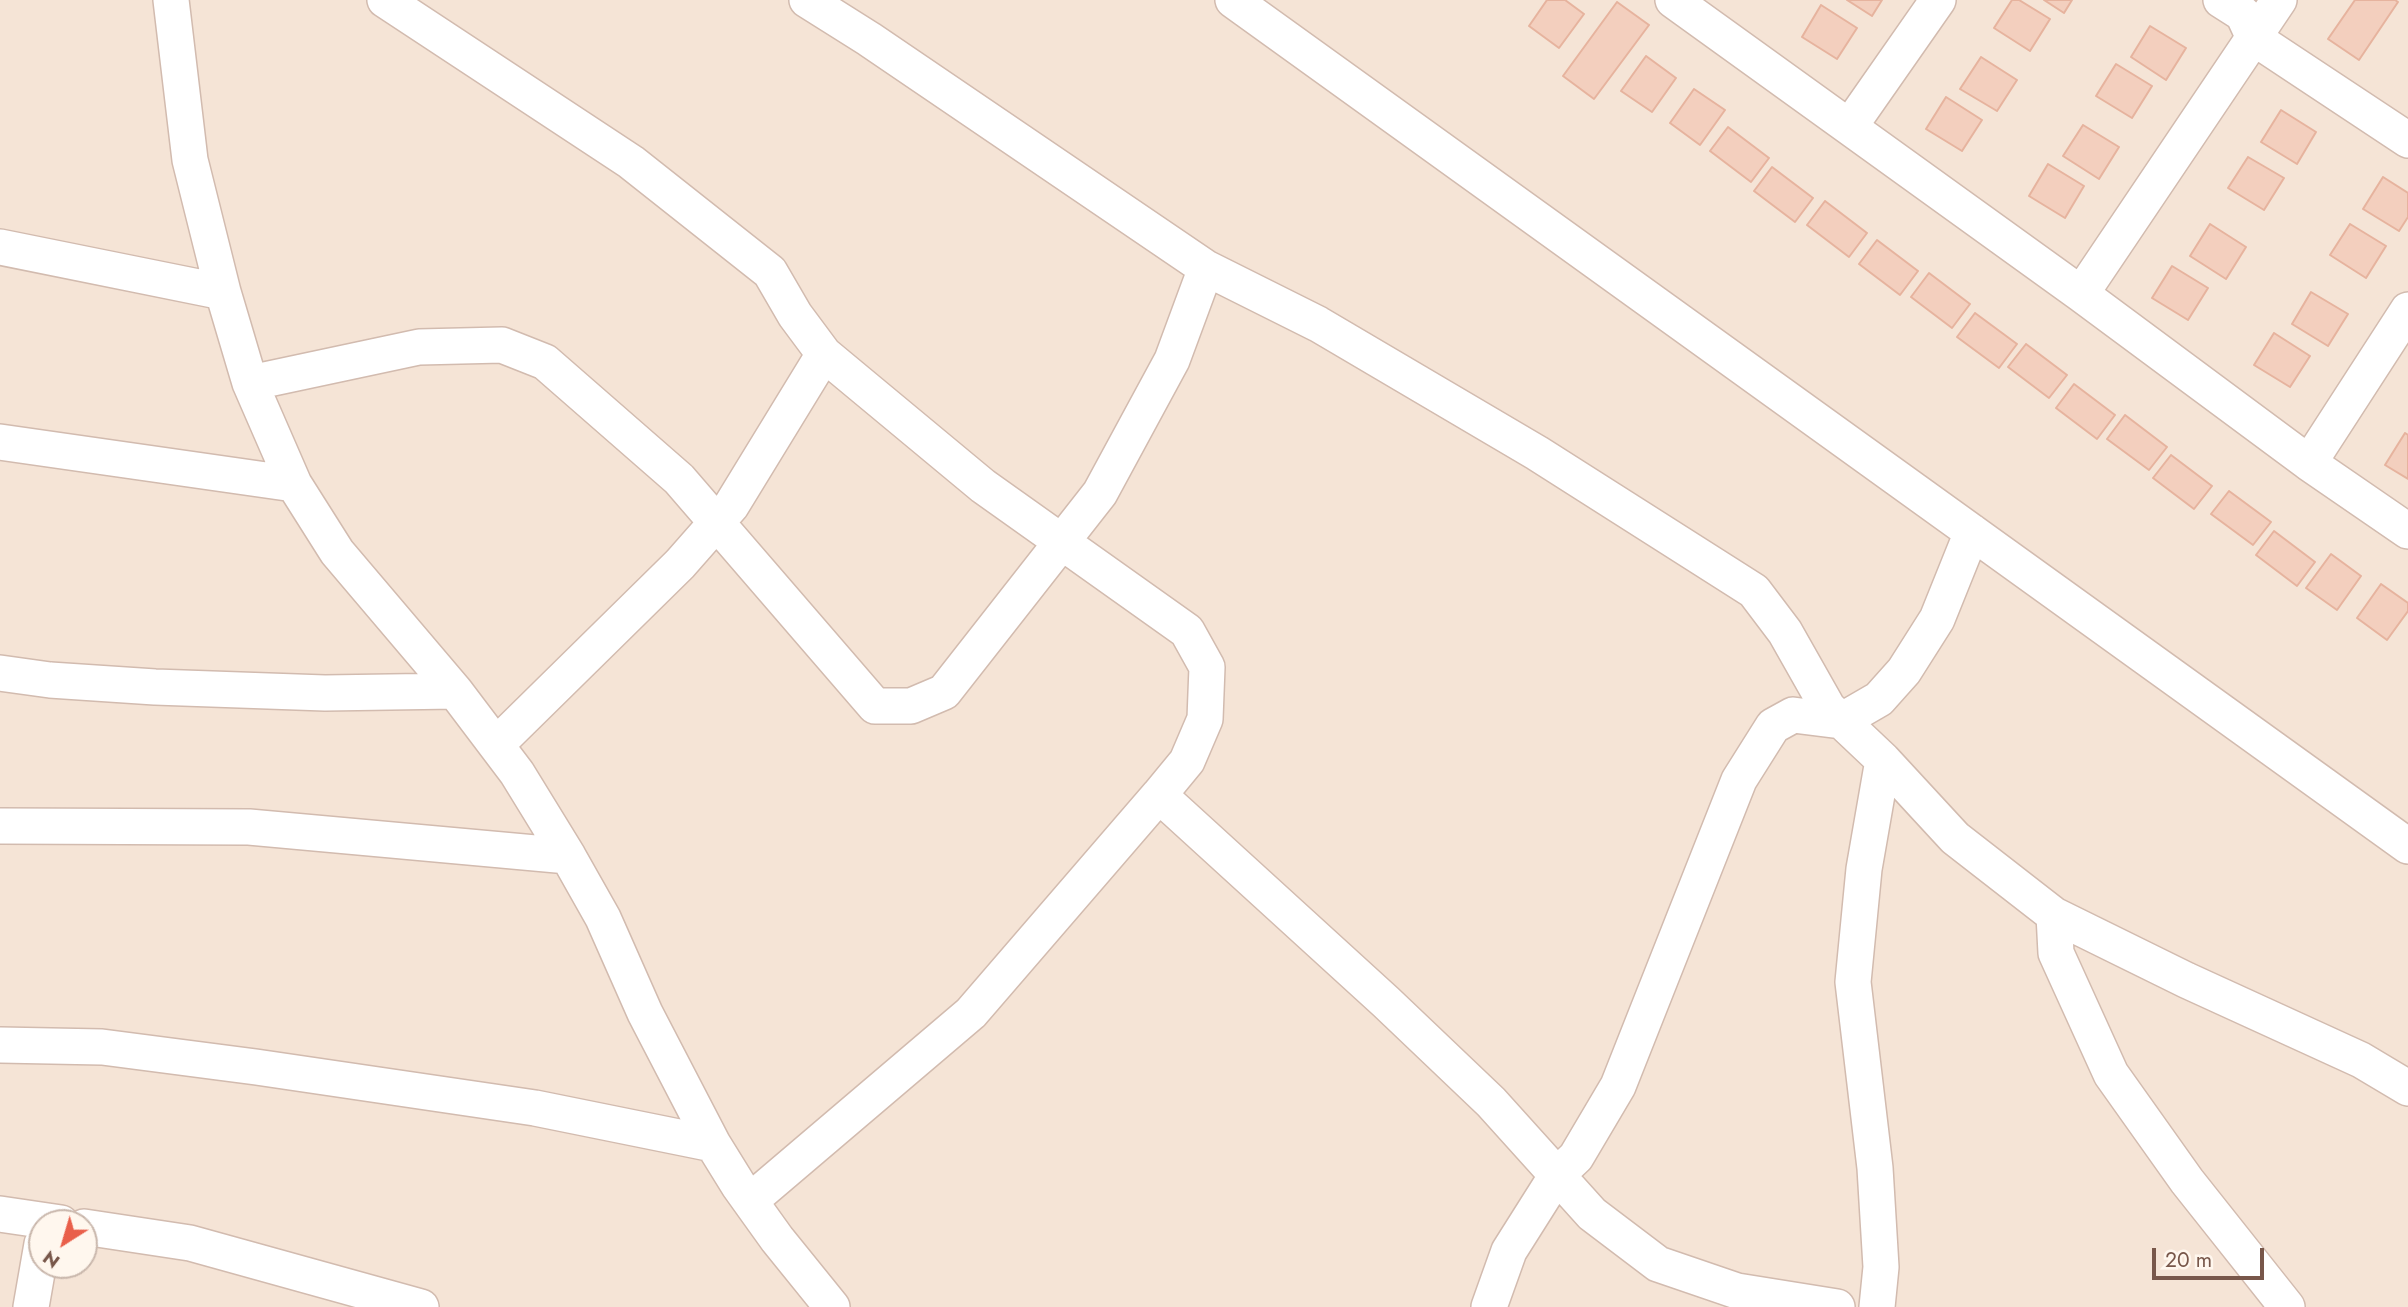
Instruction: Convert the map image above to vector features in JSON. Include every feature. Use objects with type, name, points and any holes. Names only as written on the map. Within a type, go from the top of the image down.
[{"type":"street","points":[[171,0],[190,160],[223,292],[250,383],[294,484],[337,552],[454,691],[517,773],[603,918],[645,1013],[713,1144],[750,1201],[832,1307]]},
{"type":"street","points":[[385,0],[631,162],[770,272],[795,315],[824,354],[983,486],[1187,631],[1207,667],[1205,719],[1187,761],[1159,795],[971,1013],[750,1201]]},
{"type":"street","points":[[807,0],[869,39],[1206,268],[1318,324],[1525,446],[1754,591],[1785,632],[1828,708],[1883,760],[1955,838],[2054,915],[2186,980],[2361,1060],[2408,1088]]},
{"type":"street","points":[[1673,0],[2081,294],[2309,463],[2408,531]]},
{"type":"street","points":[[1850,126],[1938,0]]},
{"type":"street","points":[[2221,0],[2242,15],[2254,38],[2408,140]]},
{"type":"street","points":[[2081,294],[2279,0]]},
{"type":"street","points":[[1242,3],[2408,846]]},
{"type":"street","points":[[0,247],[223,292]]},
{"type":"street","points":[[250,383],[419,347],[502,345],[545,362],[679,479],[875,706],[912,706],[944,692],[1100,494],[1172,360],[1206,268]]},
{"type":"street","points":[[2309,463],[2408,310]]},
{"type":"street","points":[[496,746],[680,564],[731,506],[824,354]]},
{"type":"street","points":[[0,442],[294,484]]},
{"type":"street","points":[[1489,1307],[1509,1251],[1557,1175],[1576,1157],[1618,1086],[1739,780],[1773,726],[1794,715],[1841,720],[1879,699],[1904,671],[1937,619],[1972,532]]},
{"type":"street","points":[[0,673],[50,680],[168,688],[325,693],[454,691]]},
{"type":"street","points":[[1877,1307],[1881,1267],[1875,1168],[1853,982],[1864,869],[1883,760]]},
{"type":"street","points":[[1159,795],[1387,1002],[1491,1101],[1592,1214],[1658,1264],[1737,1291],[1838,1307]]},
{"type":"street","points":[[0,826],[249,827],[568,856]]},
{"type":"street","points":[[2054,915],[2056,953],[2111,1074],[2187,1181],[2287,1307]]},
{"type":"street","points":[[0,1045],[102,1046],[256,1067],[535,1108],[713,1144]]},
{"type":"street","points":[[0,1214],[28,1222]]},
{"type":"street","points":[[98,1229],[190,1243],[421,1307]]},
{"type":"street","points":[[31,1307],[37,1279]]},
{"type":"shaded area","points":[[0,0],[2408,0],[2408,1307],[0,1307]]},
{"type":"building","points":[[1547,0],[1565,0],[1584,14],[1559,48],[1529,26]]},
{"type":"building","points":[[1847,0],[1882,0],[1872,16]]},
{"type":"building","points":[[2012,0],[2019,0],[2050,19],[2030,51],[1994,28]]},
{"type":"building","points":[[2044,0],[2072,0],[2064,13]]},
{"type":"building","points":[[2355,0],[2398,2],[2359,60],[2328,39]]},
{"type":"building","points":[[1617,2],[1649,25],[1594,99],[1563,76]]},
{"type":"building","points":[[1821,5],[1857,28],[1837,59],[1802,37]]},
{"type":"building","points":[[2150,26],[2186,48],[2166,80],[2131,57]]},
{"type":"building","points":[[1646,56],[1676,78],[1652,112],[1621,91]]},
{"type":"building","points":[[1981,57],[2017,80],[1997,111],[1960,89]]},
{"type":"building","points":[[2116,64],[2152,86],[2132,118],[2096,96]]},
{"type":"building","points":[[1694,89],[1725,110],[1700,145],[1670,123]]},
{"type":"building","points":[[1946,97],[1982,120],[1962,151],[1926,129]]},
{"type":"building","points":[[2281,110],[2316,132],[2297,164],[2261,142]]},
{"type":"building","points":[[2083,125],[2119,147],[2099,179],[2063,156]]},
{"type":"building","points":[[1728,127],[1769,158],[1751,182],[1710,151]]},
{"type":"building","points":[[2248,157],[2284,178],[2264,210],[2228,188]]},
{"type":"building","points":[[2048,164],[2084,186],[2065,218],[2029,196]]},
{"type":"building","points":[[1772,167],[1813,198],[1795,222],[1754,191]]},
{"type":"building","points":[[2383,177],[2408,193],[2408,217],[2399,231],[2363,209]]},
{"type":"building","points":[[1825,201],[1867,233],[1849,257],[1807,225]]},
{"type":"building","points":[[2210,224],[2246,247],[2226,279],[2190,256]]},
{"type":"building","points":[[2350,224],[2386,246],[2366,278],[2330,255]]},
{"type":"building","points":[[1877,240],[1918,271],[1900,295],[1859,264]]},
{"type":"building","points":[[2172,266],[2208,288],[2188,320],[2152,298]]},
{"type":"building","points":[[1929,273],[1970,304],[1952,328],[1911,297]]},
{"type":"building","points":[[2311,292],[2348,314],[2328,346],[2292,324]]},
{"type":"building","points":[[1975,313],[2017,344],[1999,368],[1957,337]]},
{"type":"building","points":[[2274,333],[2310,356],[2290,387],[2254,365]]},
{"type":"building","points":[[2026,344],[2067,375],[2049,398],[2008,367]]},
{"type":"building","points":[[2074,384],[2115,415],[2097,439],[2056,408]]},
{"type":"building","points":[[2125,415],[2167,447],[2149,470],[2107,439]]},
{"type":"building","points":[[2405,433],[2408,435],[2408,479],[2385,465]]},
{"type":"building","points":[[2171,455],[2212,486],[2194,509],[2153,478]]},
{"type":"building","points":[[2229,491],[2271,522],[2253,545],[2211,514]]},
{"type":"building","points":[[2274,531],[2315,562],[2297,586],[2256,555]]},
{"type":"building","points":[[2331,554],[2361,576],[2337,610],[2306,588]]},
{"type":"building","points":[[2381,584],[2408,603],[2408,611],[2387,640],[2357,618]]}]
